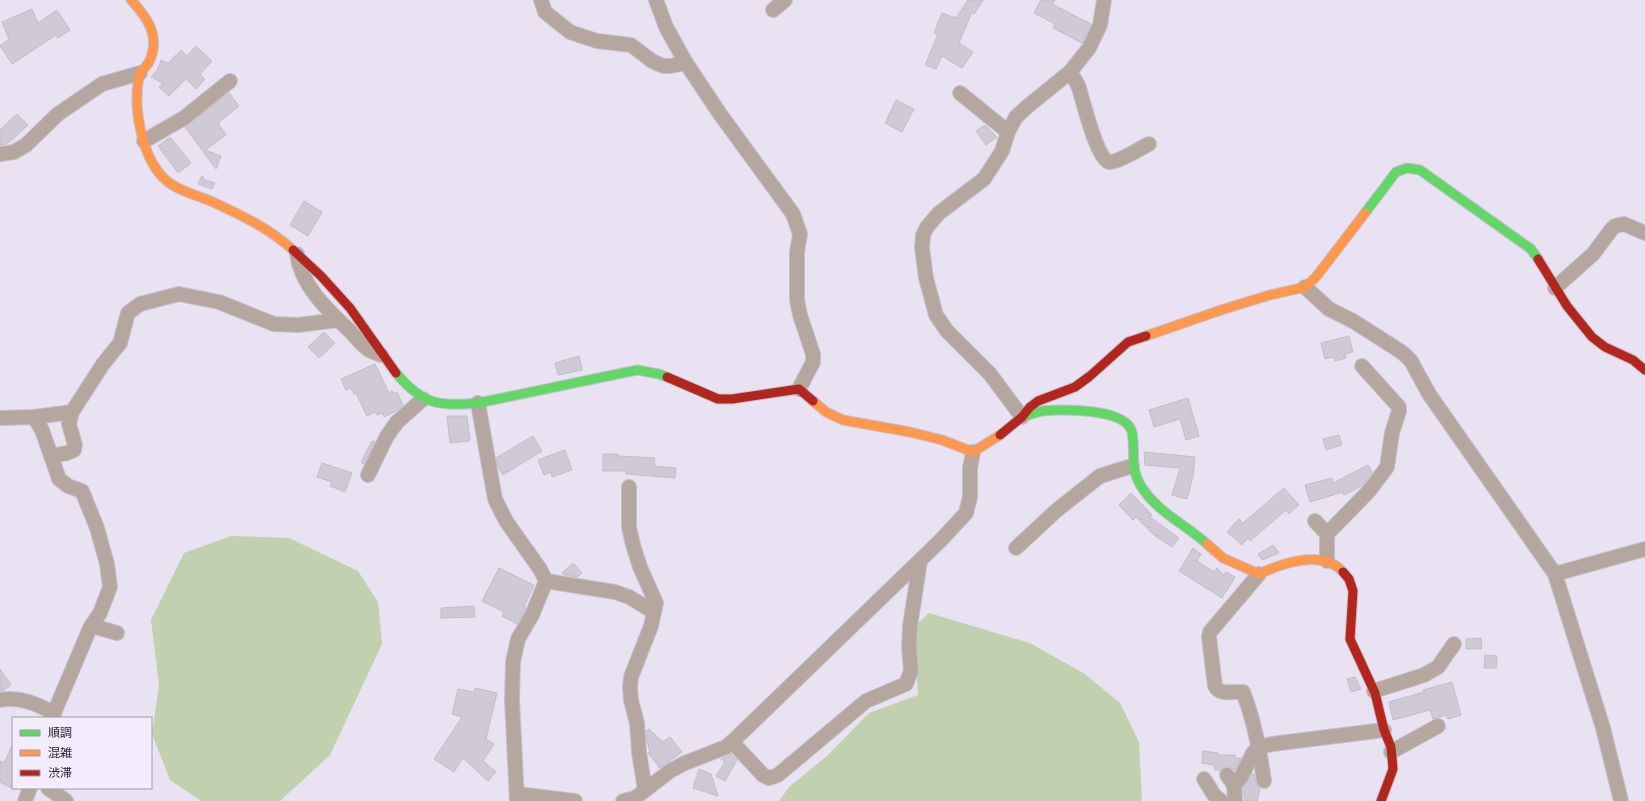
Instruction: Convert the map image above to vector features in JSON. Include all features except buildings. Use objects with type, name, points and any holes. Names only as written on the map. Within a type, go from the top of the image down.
[{"type":"street","points":[[131,0],[144,13],[153,28],[154,47],[148,62],[140,73],[136,108],[138,122],[152,163],[167,181],[183,192],[210,201],[265,229],[297,254],[350,308],[385,357],[411,389],[423,399],[439,404],[459,405],[478,403],[637,370],[659,374],[718,399],[732,400],[799,389],[826,412],[843,420],[910,432],[942,440],[973,452]]},
{"type":"street","points":[[541,0],[545,12],[570,32],[597,41],[630,46],[652,61],[663,66],[686,62]]},
{"type":"street","points":[[656,0],[666,27],[686,62],[720,114],[793,214],[800,234],[797,300],[800,315],[813,354],[813,362],[799,389]]},
{"type":"street","points":[[773,10],[785,0]]},
{"type":"street","points":[[1022,417],[990,374],[947,331],[936,315],[926,278],[922,248],[923,234],[939,213],[977,185],[990,173],[1002,151],[1008,132],[1016,118],[1070,72],[1089,48],[1100,26],[1104,0]]},
{"type":"street","points":[[1070,72],[1078,86],[1099,150],[1106,160],[1110,162],[1117,161],[1149,144]]},
{"type":"street","points":[[0,154],[14,152],[26,145],[58,114],[102,84],[140,73]]},
{"type":"street","points":[[144,141],[184,118],[230,81]]},
{"type":"street","points":[[960,93],[1008,132]]},
{"type":"street","points":[[635,797],[670,771],[685,763],[726,747],[745,731],[920,561],[966,512],[970,497],[970,468],[973,452],[996,438],[1022,417],[1030,407],[1038,401],[1075,387],[1090,376],[1128,342],[1239,305],[1305,287],[1316,276],[1345,240],[1396,172],[1407,168],[1420,170],[1531,249],[1545,268],[1555,288],[1567,306],[1592,337],[1605,347],[1633,360],[1645,370]]},
{"type":"street","points":[[1555,288],[1593,254],[1615,226],[1624,224],[1645,232]]},
{"type":"street","points":[[297,254],[298,261],[305,278],[313,292],[338,320],[369,350],[385,357]]},
{"type":"street","points":[[1305,287],[1329,308],[1353,321],[1403,353],[1411,361],[1429,394],[1555,574],[1603,728],[1621,801]]},
{"type":"street","points":[[51,456],[74,450],[75,445],[69,424],[72,412],[103,364],[120,343],[128,313],[140,304],[179,294],[219,302],[274,324],[298,325],[338,320]]},
{"type":"street","points":[[1327,534],[1369,492],[1383,475],[1390,460],[1392,433],[1399,407],[1362,366]]},
{"type":"street","points":[[368,475],[387,436],[397,422],[423,399]]},
{"type":"street","points":[[478,403],[495,499],[506,521],[540,569],[546,581],[532,615],[518,639],[513,662],[512,700],[517,798],[575,801]]},
{"type":"street","points":[[1022,417],[1043,411],[1057,411],[1107,414],[1123,419],[1128,423],[1131,434],[1133,455],[1132,466],[1136,478],[1142,488],[1160,509],[1222,558],[1259,574]]},
{"type":"street","points":[[0,418],[34,417],[72,412]]},
{"type":"street","points":[[0,700],[16,699],[34,703],[53,715],[92,626],[100,613],[110,587],[108,564],[97,528],[82,491],[68,486],[59,479],[42,430],[34,417]]},
{"type":"street","points":[[1016,548],[1057,510],[1100,476],[1132,466]]},
{"type":"street","points":[[629,487],[629,527],[633,545],[640,567],[656,603],[651,626],[631,677],[631,700],[637,723],[639,752],[635,797]]},
{"type":"street","points":[[1315,521],[1327,534],[1327,561]]},
{"type":"street","points":[[1555,574],[1645,549]]},
{"type":"street","points":[[1264,781],[1259,747],[1243,692],[1220,692],[1215,686],[1208,637],[1210,632],[1259,574],[1278,565],[1298,560],[1312,559],[1327,561],[1340,569],[1350,579],[1353,591],[1350,639],[1374,691],[1384,730],[1391,747],[1393,769],[1381,801]]},
{"type":"street","points":[[732,742],[763,775],[769,778],[778,776],[866,700],[906,684],[912,671],[909,647],[910,626],[920,561]]},
{"type":"street","points":[[546,581],[615,592],[629,597],[654,612]]},
{"type":"street","points":[[92,626],[117,632]]},
{"type":"street","points":[[1374,691],[1424,674],[1438,667],[1454,644]]},
{"type":"street","points":[[1391,752],[1438,726]]},
{"type":"street","points":[[1235,801],[1230,780],[1241,777],[1253,753],[1259,747],[1272,744],[1384,730]]},
{"type":"street","points":[[1204,779],[1214,795],[1221,801]]},
{"type":"street","points":[[25,801],[30,789]]},
{"type":"street","points":[[49,789],[66,801]]},
{"type":"green space","points":[[231,536],[289,538],[358,571],[378,602],[382,644],[330,755],[280,801],[201,801],[170,780],[152,734],[159,685],[151,620],[184,553]]},
{"type":"green space","points":[[929,613],[1030,643],[1085,674],[1120,703],[1139,742],[1142,801],[779,801],[789,787],[828,755],[869,713],[918,695],[914,627]]},
{"type":"traffic: fast","points":[[1365,213],[1396,172],[1407,168],[1420,170],[1531,249],[1538,259]]},
{"type":"traffic: fast","points":[[396,373],[405,383],[423,397],[432,401],[452,404],[478,403],[637,370],[667,377]]},
{"type":"traffic: fast","points":[[1024,416],[1042,411],[1078,410],[1106,414],[1118,418],[1127,424],[1132,432],[1134,466],[1137,479],[1141,486],[1163,511],[1207,544]]},
{"type":"traffic: slow","points":[[131,0],[143,14],[151,28],[153,36],[154,44],[152,53],[149,62],[140,75],[137,89],[137,101],[143,140],[147,152],[159,173],[178,188],[215,203],[266,229],[293,250]]},
{"type":"traffic: slow","points":[[1146,336],[1224,309],[1270,295],[1305,287],[1316,277],[1365,213]]},
{"type":"traffic: slow","points":[[813,401],[826,412],[843,420],[910,432],[942,440],[973,452],[1000,435]]},
{"type":"traffic: slow","points":[[1207,544],[1223,558],[1259,574],[1291,562],[1302,560],[1324,561],[1334,565],[1343,572]]},
{"type":"traffic: jam","points":[[293,250],[321,276],[350,308],[396,373]]},
{"type":"traffic: jam","points":[[1538,259],[1567,306],[1592,337],[1605,347],[1633,360],[1645,370]]},
{"type":"traffic: jam","points":[[1000,435],[1022,417],[1030,407],[1038,401],[1075,387],[1090,376],[1128,342],[1146,336]]},
{"type":"traffic: jam","points":[[667,377],[718,399],[732,399],[799,389],[813,401]]},
{"type":"traffic: jam","points":[[1343,572],[1349,579],[1353,591],[1350,639],[1375,693],[1384,730],[1391,747],[1393,769],[1381,801]]}]
